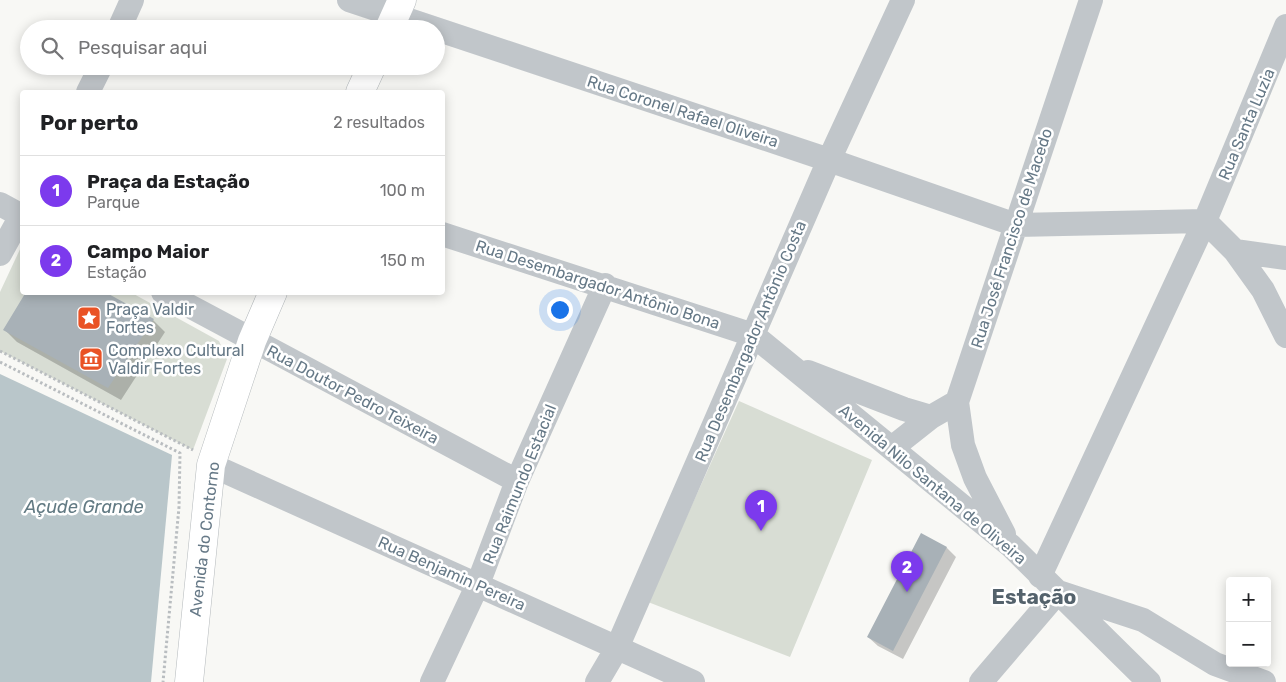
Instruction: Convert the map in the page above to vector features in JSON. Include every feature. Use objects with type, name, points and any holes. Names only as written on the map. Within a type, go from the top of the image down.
[{"type":"highway","points":[[361,90],[368,75]]},
{"type":"highway","name":"Avenida do Contorno","points":[[189,682],[202,463],[272,295]]},
{"type":"street","points":[[123,20],[132,0]]},
{"type":"street","name":"Rua Coronel Rafael Oliveira","points":[[349,0],[411,20]]},
{"type":"street","name":"Rua Desembargador Antônio Costa","points":[[597,682],[617,648],[829,160],[903,0]]},
{"type":"street","name":"Rua José Francisco de Macedo","points":[[957,402],[1091,0]]},
{"type":"street","name":"Rua Santa Luzia","points":[[1040,576],[1205,221],[1286,26]]},
{"type":"street","name":"Rua Coronel Rafael Oliveira","points":[[445,31],[829,160],[1016,225]]},
{"type":"street","points":[[89,90],[96,75]]},
{"type":"street","points":[[0,204],[20,214]]},
{"type":"street","points":[[0,254],[20,219]]},
{"type":"street","points":[[1016,225],[1205,221],[1235,252],[1263,290],[1286,336]]},
{"type":"street","name":"Rua Desembargador Antônio Bona","points":[[445,235],[605,285],[753,335]]},
{"type":"street","points":[[1235,252],[1286,258]]},
{"type":"street","name":"Rua Raimundo Estacial","points":[[432,682],[478,584],[517,481],[605,285]]},
{"type":"street","name":"Rua Doutor Pedro Teixeira","points":[[168,295],[517,481]]},
{"type":"street","name":"Avenida Nilo Santana de Oliveira","points":[[753,335],[893,447],[1011,546],[1149,682]]},
{"type":"street","points":[[787,364],[904,409],[931,416]]},
{"type":"street","points":[[893,447],[931,416],[957,402],[963,445],[975,478],[1011,546]]},
{"type":"street","name":"Rua Benjamin Pereira","points":[[202,463],[478,584],[693,682]]},
{"type":"street","points":[[982,682],[1058,592],[1143,620],[1215,664],[1264,682]]},
{"type":"path","points":[[0,351],[193,450],[202,463]]},
{"type":"path","points":[[0,362],[180,453],[179,507],[163,682]]},
{"type":"shaded area","name":"Praça Valdir Fortes","points":[[20,249],[20,295],[136,295],[219,341],[227,359],[193,450],[0,351],[0,292]]},
{"type":"shaded area","points":[[739,401],[872,460],[790,657],[648,602]]},
{"type":"water","name":"Açude Grande","points":[[0,374],[172,455],[151,682],[0,682]]},
{"type":"building","name":"Complexo Cultural Valdir Fortes","points":[[24,295],[110,295],[154,319],[108,388],[3,330]]},
{"type":"building","points":[[921,533],[947,547],[893,651],[867,637]]},
{"type":"place","name":"Praça Valdir Fortes","points":[[89,318]]},
{"type":"place","name":"Complexo Cultural Valdir Fortes","points":[[91,359]]},
{"type":"place","name":"Praça da Estação","points":[[761,531]]},
{"type":"place","name":"Campo Maior","points":[[907,592]]},
{"type":"district","name":"Estação","points":[[1034,597]]}]
